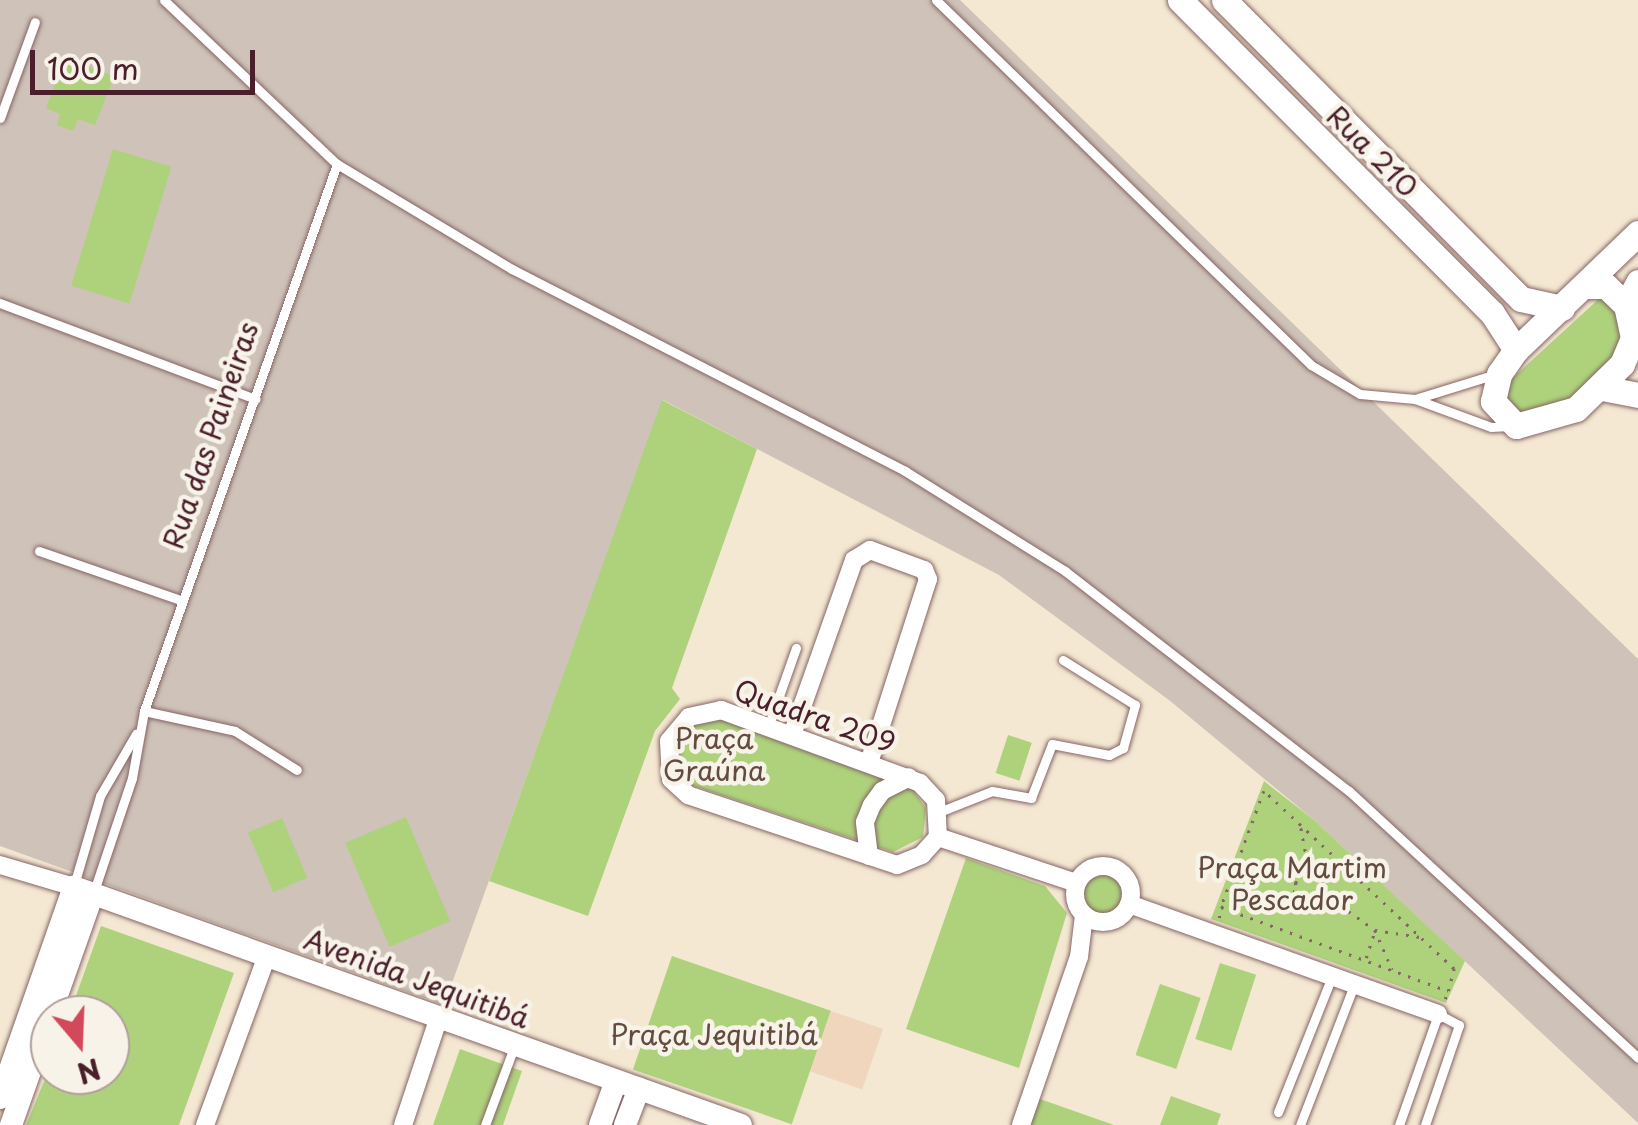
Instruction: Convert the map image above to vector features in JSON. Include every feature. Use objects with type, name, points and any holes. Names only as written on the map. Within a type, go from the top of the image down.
[{"type":"main road","name":"Rua 210","points":[[1180,0],[1492,314],[1516,350]]},
{"type":"main road","name":"Rua 210","points":[[1224,0],[1521,299],[1562,308]]},
{"type":"main road","points":[[1585,286],[1606,286],[1632,294],[1636,341],[1602,388],[1576,409],[1516,426],[1493,401],[1499,374],[1516,350],[1638,233]]},
{"type":"main road","points":[[1602,388],[1638,395]]},
{"type":"street","points":[[792,735],[854,560],[870,550],[924,570],[928,579],[869,763]]},
{"type":"street","name":"Quadra 209","points":[[938,836],[910,862],[869,856],[688,796],[671,779],[670,741],[689,717],[721,710],[909,778],[928,789],[939,812]]},
{"type":"street","name":"Quadra 209","points":[[869,856],[865,822],[872,805],[882,791],[909,778]]},
{"type":"street","points":[[939,812],[938,836],[1076,884]]},
{"type":"street","points":[[0,866],[84,890]]},
{"type":"street","points":[[1026,1124],[1079,957],[1084,916],[1075,901],[1076,884],[1089,869],[1108,866],[1125,876],[1130,904]]},
{"type":"street","name":"Avenida Jequitibá","points":[[84,890],[741,1125]]},
{"type":"street","name":"Rua das Paineiras","points":[[0,1098],[84,890]]},
{"type":"street","name":"Rua das Paineiras","points":[[11,1125],[84,890]]},
{"type":"street","points":[[1079,957],[1130,904]]},
{"type":"street","points":[[1130,904],[1438,1014]]},
{"type":"street","points":[[1084,916],[1110,922]]},
{"type":"street","points":[[206,1125],[267,956]]},
{"type":"street","points":[[403,1125],[439,1017]]},
{"type":"street","points":[[600,1125],[628,1085]]},
{"type":"street","points":[[625,1125],[628,1085]]},
{"type":"lane","points":[[164,0],[336,164],[512,269],[905,471],[1065,571],[1349,791],[1638,1058]]},
{"type":"lane","points":[[936,0],[1311,365],[1360,394],[1415,399],[1491,427],[1516,426]]},
{"type":"lane","points":[[0,118],[35,22]]},
{"type":"lane","name":"Rua das Paineiras","points":[[84,890],[132,778],[144,711],[336,164]]},
{"type":"lane","points":[[0,303],[256,399]]},
{"type":"lane","points":[[1415,399],[1499,374]]},
{"type":"lane","points":[[40,550],[183,601]]},
{"type":"lane","points":[[768,727],[796,648]]},
{"type":"lane","points":[[939,812],[998,790],[1031,798],[1046,748],[1060,742],[1109,755],[1122,748],[1135,705],[1063,660]]},
{"type":"lane","points":[[144,711],[235,731],[297,770]]},
{"type":"lane","name":"Rua das Paineiras","points":[[84,890],[100,796],[140,727]]},
{"type":"lane","points":[[1278,1112],[1332,976]]},
{"type":"lane","points":[[1300,1125],[1354,985]]},
{"type":"lane","points":[[1398,1125],[1438,1014],[1460,1025],[1425,1125]]},
{"type":"lane","points":[[485,1125],[515,1044]]},
{"type":"path","points":[[1215,934],[1221,907],[1264,791],[1454,969],[1438,1014]]},
{"type":"path","points":[[1301,826],[1310,870]]},
{"type":"path","points":[[1310,870],[1297,876],[1296,890],[1305,899],[1322,892]]},
{"type":"path","points":[[1310,870],[1320,875],[1322,892],[1375,930],[1422,937]]},
{"type":"path","points":[[1221,907],[1296,890]]},
{"type":"path","points":[[1221,907],[1366,958],[1448,992]]},
{"type":"path","points":[[1366,958],[1375,930]]},
{"type":"path","points":[[1375,930],[1392,969]]},
{"type":"shaded area","points":[[0,0],[960,0],[1638,659],[1638,1123],[1314,820],[1169,700],[999,575],[663,400],[444,1005],[0,846]]},
{"type":"shaded area","points":[[831,1011],[883,1029],[862,1089],[810,1072]]},
{"type":"green space","points":[[65,58],[114,76],[95,125],[78,119],[73,131],[57,125],[60,114],[46,108]]},
{"type":"green space","points":[[113,149],[171,167],[130,304],[71,286]]},
{"type":"green space","points":[[1603,295],[1624,325],[1617,355],[1573,399],[1524,416],[1506,398],[1505,385]]},
{"type":"green space","points":[[662,400],[757,449],[672,688],[680,699],[655,731],[588,916],[489,881]]},
{"type":"green space","name":"Praça Graúna","points":[[712,714],[909,785],[926,808],[923,837],[893,852],[685,783],[677,775],[673,743],[679,730]]},
{"type":"green space","points":[[1008,735],[1032,743],[1019,781],[996,773]]},
{"type":"green space","name":"Praça Martim Pescador","points":[[1264,781],[1314,820],[1465,961],[1446,1003],[1211,919]]},
{"type":"green space","points":[[406,817],[450,921],[389,947],[345,843]]},
{"type":"green space","points":[[282,818],[307,878],[273,892],[248,832]]},
{"type":"green space","points":[[966,858],[1045,886],[1067,913],[1019,1068],[906,1029]]},
{"type":"green space","points":[[1100,871],[1115,878],[1122,893],[1115,908],[1100,915],[1085,908],[1078,893],[1085,878]]},
{"type":"green space","points":[[101,926],[234,973],[179,1125],[26,1125],[38,1095],[130,1095],[130,995],[76,995]]},
{"type":"green space","name":"Praça Jequitibá","points":[[672,956],[831,1011],[792,1124],[633,1069]]},
{"type":"green space","points":[[1220,963],[1256,975],[1231,1051],[1195,1039]]},
{"type":"green space","points":[[1160,984],[1201,998],[1176,1069],[1136,1055]]},
{"type":"green space","points":[[460,1049],[522,1071],[503,1125],[433,1125]]},
{"type":"green space","points":[[1171,1096],[1221,1114],[1217,1125],[1160,1125]]},
{"type":"green space","points":[[1040,1099],[1114,1125],[1030,1125]]}]
